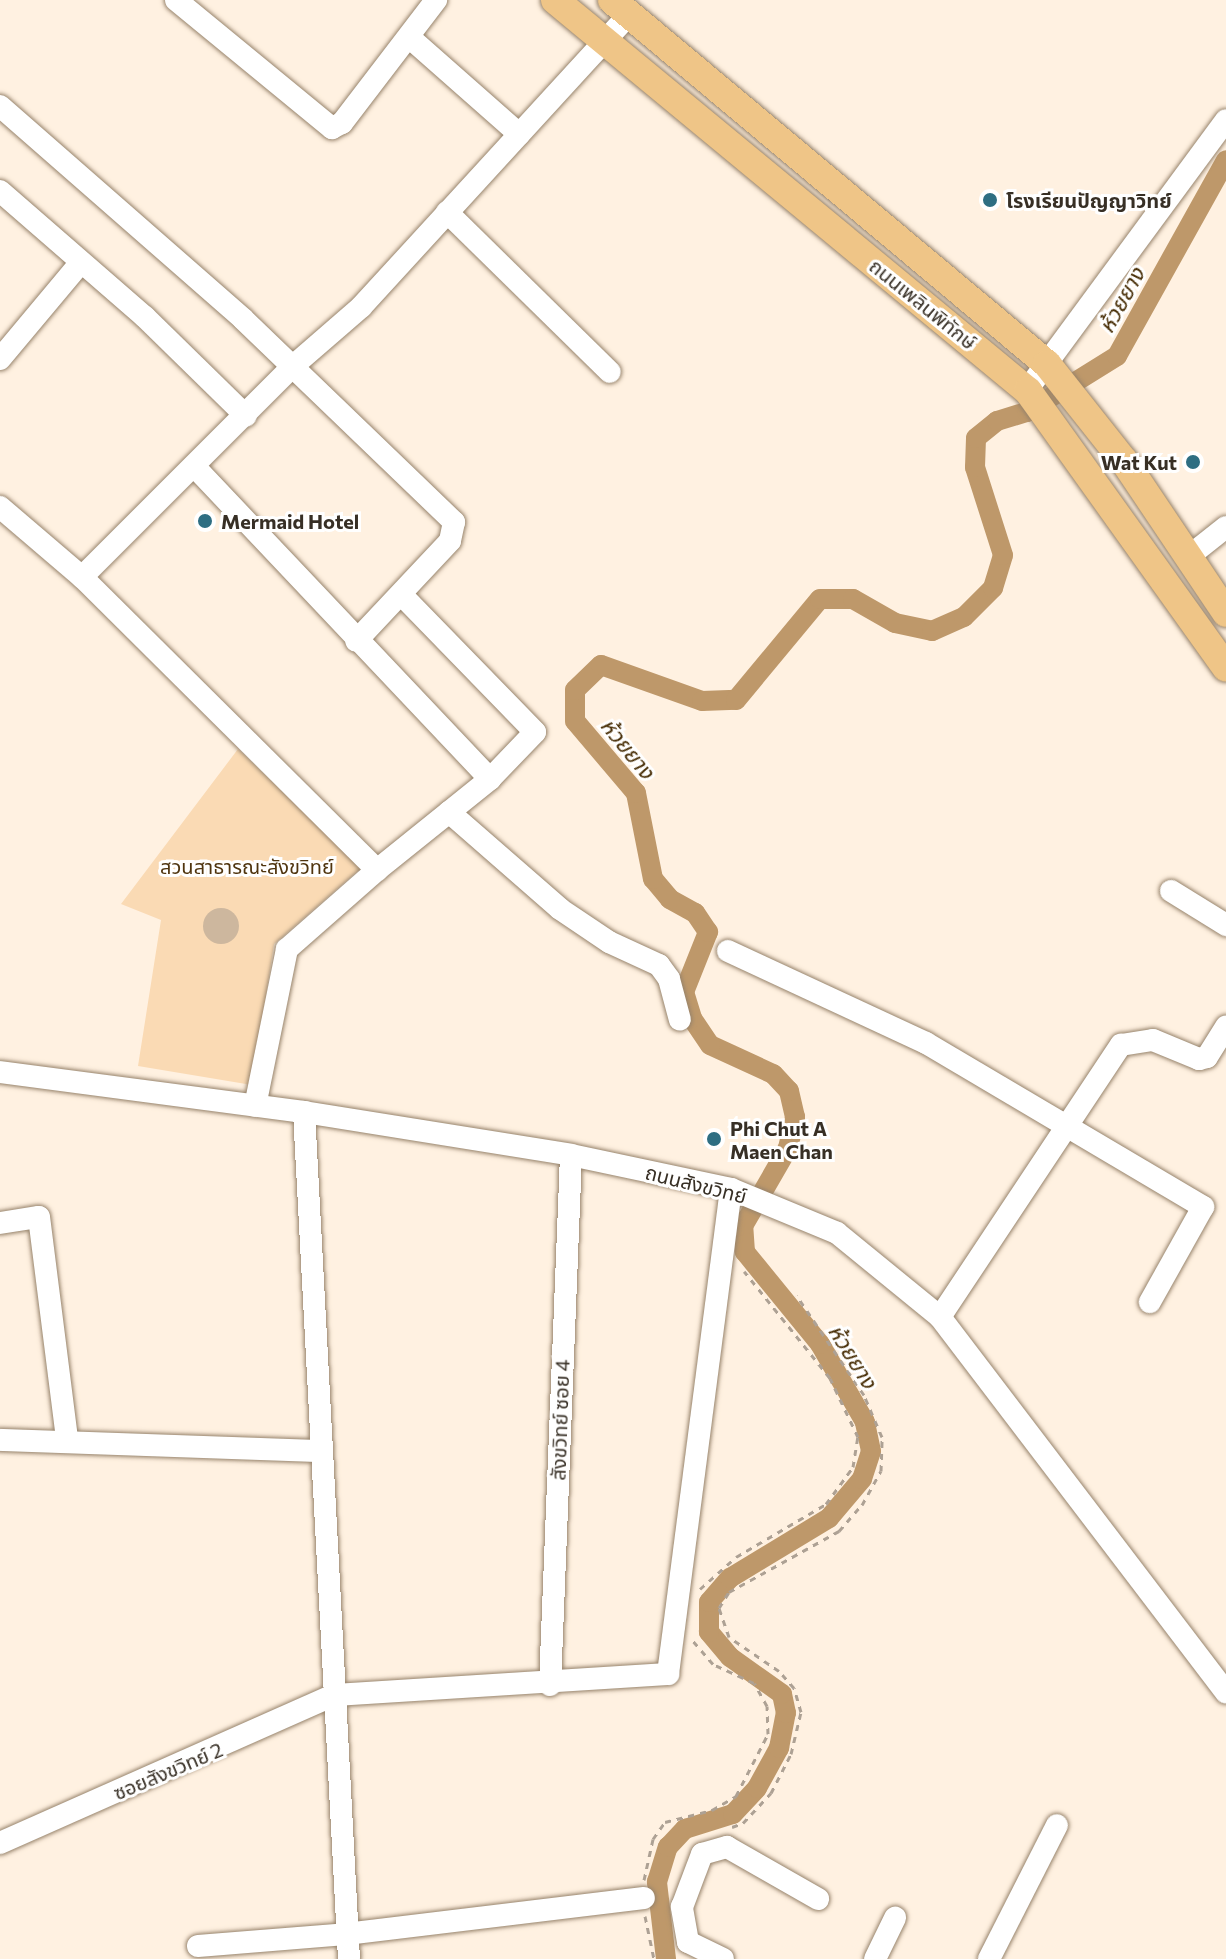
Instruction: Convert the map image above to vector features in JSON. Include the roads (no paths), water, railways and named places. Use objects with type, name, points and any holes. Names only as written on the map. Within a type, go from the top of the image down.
[{"type":"main road","name":"ถนนเพลินพิทักษ์","points":[[555,0],[1027,390],[1226,668]]},
{"type":"main road","name":"ถนนเพลินพิทักษ์","points":[[621,7],[1047,364],[1091,419],[1226,613]]},
{"type":"street","points":[[176,0],[332,128],[342,123],[436,0]]},
{"type":"street","points":[[82,577],[293,366],[361,307],[604,42],[621,7]]},
{"type":"street","points":[[409,37],[519,134]]},
{"type":"street","points":[[0,106],[293,366],[454,522],[450,541],[356,641]]},
{"type":"street","points":[[1027,390],[1226,120]]},
{"type":"street","points":[[0,191],[246,416]]},
{"type":"street","points":[[447,212],[610,372]]},
{"type":"street","points":[[0,359],[81,262]]},
{"type":"street","points":[[194,466],[356,641],[490,779]]},
{"type":"street","points":[[0,507],[82,577],[377,870]]},
{"type":"street","points":[[1188,557],[1226,527]]},
{"type":"street","points":[[255,1106],[287,949],[377,870],[490,779],[535,732],[401,594]]},
{"type":"street","points":[[449,812],[560,909],[609,942],[659,965],[669,979],[680,1020]]},
{"type":"street","points":[[1171,891],[1226,925]]},
{"type":"street","points":[[728,951],[926,1043],[1069,1124],[1203,1207],[1150,1302]]},
{"type":"street","points":[[940,1317],[1121,1045],[1153,1040],[1199,1059],[1207,1057],[1226,1026]]},
{"type":"street","name":"ถนนสังขวิทย์","points":[[0,1072],[304,1112],[571,1155],[731,1189],[837,1233],[940,1317],[1226,1692]]},
{"type":"street","points":[[304,1112],[349,1959]]},
{"type":"street","name":"สังขวิทย์ ซอย 4","points":[[550,1685],[571,1155]]},
{"type":"street","points":[[334,1695],[550,1685],[668,1674],[731,1189]]},
{"type":"street","points":[[0,1223],[39,1217],[67,1440]]},
{"type":"street","points":[[0,1440],[321,1451]]},
{"type":"street","name":"ซอยสังขวิทย์ 2","points":[[0,1843],[334,1695]]},
{"type":"street","points":[[989,1959],[1057,1825]]},
{"type":"street","points":[[723,1959],[688,1942],[682,1907],[702,1854],[727,1847],[818,1899]]},
{"type":"street","points":[[198,1946],[346,1934],[644,1898]]},
{"type":"street","points":[[875,1959],[895,1918]]},
{"type":"waterway","name":"ห้วยยาง","points":[[666,1959],[657,1882],[668,1847],[685,1829],[733,1814],[757,1788],[779,1748],[786,1713],[782,1694],[730,1657],[709,1632],[709,1602],[730,1578],[829,1518],[862,1479],[871,1451],[865,1422],[820,1344],[745,1252],[743,1226],[788,1148],[795,1117],[789,1091],[773,1074],[710,1045],[692,1018],[684,992],[708,932],[695,913],[670,899],[653,879],[636,793],[575,721],[575,690],[601,665],[702,701],[736,700],[820,599],[853,599],[895,623],[932,631],[964,617],[993,588],[1003,555],[975,467],[976,438],[997,421],[1027,412],[1117,356],[1226,160]]},
{"type":"place","name":"โรงเรียนปัญญาวิทย์","points":[[990,200]]},
{"type":"place","name":"Wat Kut","points":[[1193,462]]},
{"type":"place","name":"Mermaid Hotel","points":[[205,521]]},
{"type":"place","name":"Phi Chut A Maen Chan","points":[[714,1139]]},
{"type":"park label","name":"สวนสาธารณะสังขวิทย์","points":[[247,866]]}]
